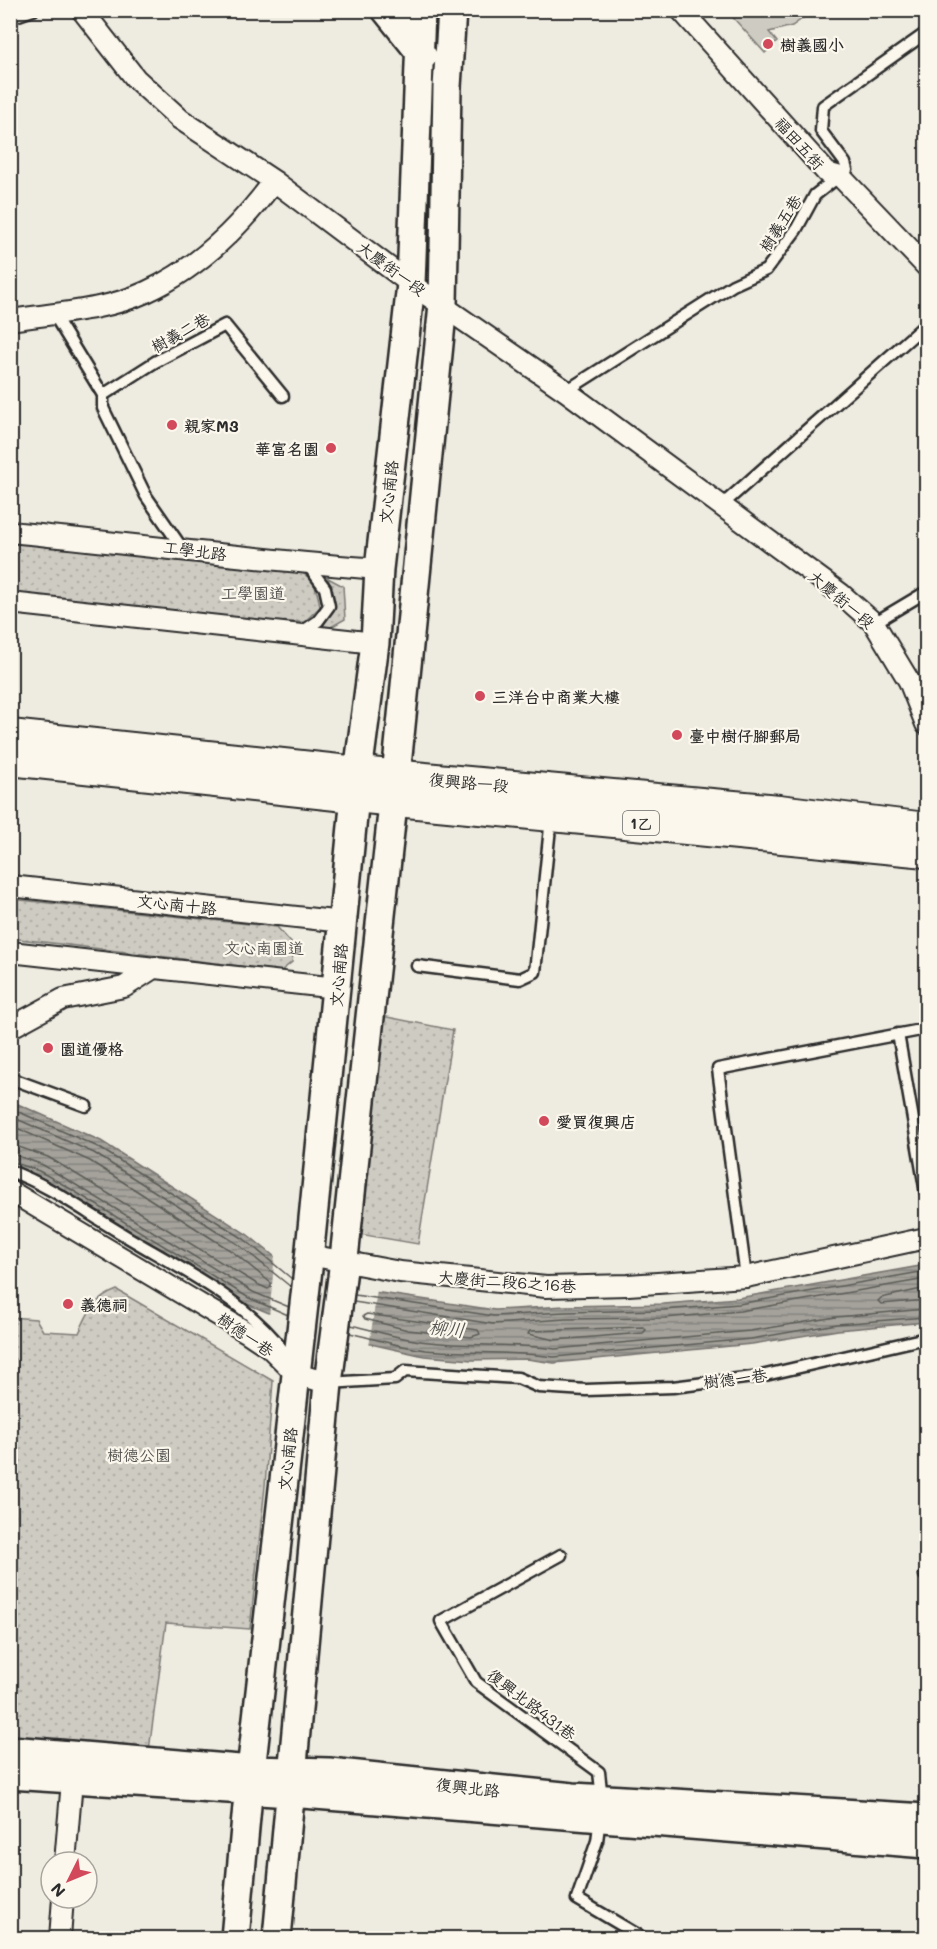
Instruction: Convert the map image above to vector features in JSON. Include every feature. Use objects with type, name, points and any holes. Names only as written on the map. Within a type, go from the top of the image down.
[{"type":"main road","points":[[386,10],[447,87]]},
{"type":"main road","name":"文心南路","points":[[235,1938],[309,1262],[357,785],[375,643],[380,569],[411,284],[421,10]]},
{"type":"main road","name":"文心南路","points":[[277,1938],[328,1383],[394,788],[443,304],[447,87],[452,10]]},
{"type":"main road","name":"復興路一段","points":[[10,736],[357,785]]},
{"type":"main road","name":"復興路一段","points":[[10,759],[394,788],[779,810],[927,829]]},
{"type":"main road","name":"復興路一段","points":[[394,788],[551,815],[927,851]]},
{"type":"main road","name":"復興北路","points":[[10,1750],[251,1781]]},
{"type":"main road","name":"復興北路","points":[[10,1775],[72,1781],[291,1782],[601,1808],[927,1844]]},
{"type":"main road","name":"復興北路","points":[[601,1808],[927,1818]]},
{"type":"street","name":"大慶街一段","points":[[82,10],[136,79],[180,119],[274,181],[411,284],[566,391],[841,594],[874,623],[909,681],[927,724]]},
{"type":"street","name":"福田五街","points":[[681,10],[827,173],[841,177],[927,266]]},
{"type":"street","points":[[10,320],[96,307],[146,292],[209,253],[254,208],[274,181]]},
{"type":"street","name":"工學北路","points":[[10,532],[182,548],[307,564],[380,569]]},
{"type":"street","points":[[10,603],[375,643]]},
{"type":"street","name":"文心南十路","points":[[10,886],[343,922]]},
{"type":"street","points":[[10,952],[336,988]]},
{"type":"street","points":[[10,1028],[63,999],[124,987],[155,967]]},
{"type":"street","name":"樹德一巷","points":[[10,1191],[248,1333],[269,1347],[296,1374]]},
{"type":"street","name":"大慶街二段6之16巷","points":[[309,1262],[342,1268],[546,1287],[628,1286],[746,1277],[927,1238]]},
{"type":"street","points":[[296,1374],[328,1383]]},
{"type":"street","points":[[66,1850],[72,1781]]},
{"type":"street","points":[[60,1938],[62,1910]]},
{"type":"lane","points":[[10,18],[33,10]]},
{"type":"lane","points":[[841,177],[847,170],[845,163],[821,131],[823,106],[927,33]]},
{"type":"lane","name":"樹義五巷","points":[[566,391],[733,285],[766,270],[791,238],[815,195],[841,177]]},
{"type":"lane","points":[[53,313],[103,396],[103,408],[146,496],[182,548]]},
{"type":"lane","points":[[721,506],[927,324]]},
{"type":"lane","name":"樹義二巷","points":[[103,396],[155,362],[225,325],[283,396]]},
{"type":"lane","points":[[299,634],[318,621],[329,606],[325,588],[307,564]]},
{"type":"lane","points":[[874,623],[927,592]]},
{"type":"lane","points":[[417,966],[520,978],[535,972],[551,815]]},
{"type":"lane","points":[[746,1277],[718,1069],[927,1029]]},
{"type":"lane","points":[[898,1034],[927,1193]]},
{"type":"lane","points":[[10,1078],[86,1106]]},
{"type":"lane","name":"樹德一巷","points":[[10,1171],[50,1190],[188,1273],[240,1308],[270,1334],[296,1374]]},
{"type":"lane","name":"樹德一巷","points":[[328,1383],[395,1379],[405,1371],[518,1378],[539,1387],[579,1389],[673,1387],[761,1376],[927,1338]]},
{"type":"lane","name":"復興北路431巷","points":[[561,1555],[441,1621],[476,1682],[599,1772],[601,1808]]},
{"type":"lane","points":[[601,1808],[597,1841],[577,1899],[643,1938]]},
{"type":"lane","points":[[921,1938],[927,1938]]},
{"type":"green space","points":[[727,11],[813,11],[792,26],[769,32],[777,42],[765,53]]},
{"type":"green space","name":"工學園道","points":[[11,540],[294,568],[306,575],[313,583],[320,607],[304,622],[270,622],[11,594]]},
{"type":"green space","name":"工學園道","points":[[328,578],[343,586],[345,619],[331,627],[320,626],[332,603]]},
{"type":"green space","name":"文心南園道","points":[[11,899],[277,927],[294,946],[292,962],[281,971],[11,938]]},
{"type":"green space","points":[[382,1016],[453,1030],[418,1244],[359,1234]]},
{"type":"green space","name":"樹德公園","points":[[117,1290],[273,1381],[250,1629],[166,1623],[149,1750],[11,1739],[10,1317],[36,1319],[43,1331],[79,1333],[93,1306],[109,1293]]},
{"type":"water","name":"柳川","points":[[11,1101],[101,1141],[248,1235],[301,1278],[374,1292],[495,1310],[664,1304],[738,1298],[926,1265],[926,1322],[838,1330],[752,1344],[554,1363],[527,1359],[472,1360],[424,1356],[313,1331],[247,1304],[61,1190],[11,1166]]},
{"type":"pier","points":[[275,1254],[303,1275],[377,1290],[369,1347],[313,1334],[269,1317]]},
{"type":"place","name":"樹義國小","points":[[768,44]]},
{"type":"place","name":"親家M3","points":[[172,425]]},
{"type":"place","name":"華富名園","points":[[331,448]]},
{"type":"place","name":"三洋台中商業大樓","points":[[480,696]]},
{"type":"place","name":"臺中樹仔腳郵局","points":[[677,735]]},
{"type":"place","name":"園道優格","points":[[48,1048]]},
{"type":"place","name":"愛買復興店","points":[[544,1121]]},
{"type":"place","name":"義德祠","points":[[68,1304]]}]
